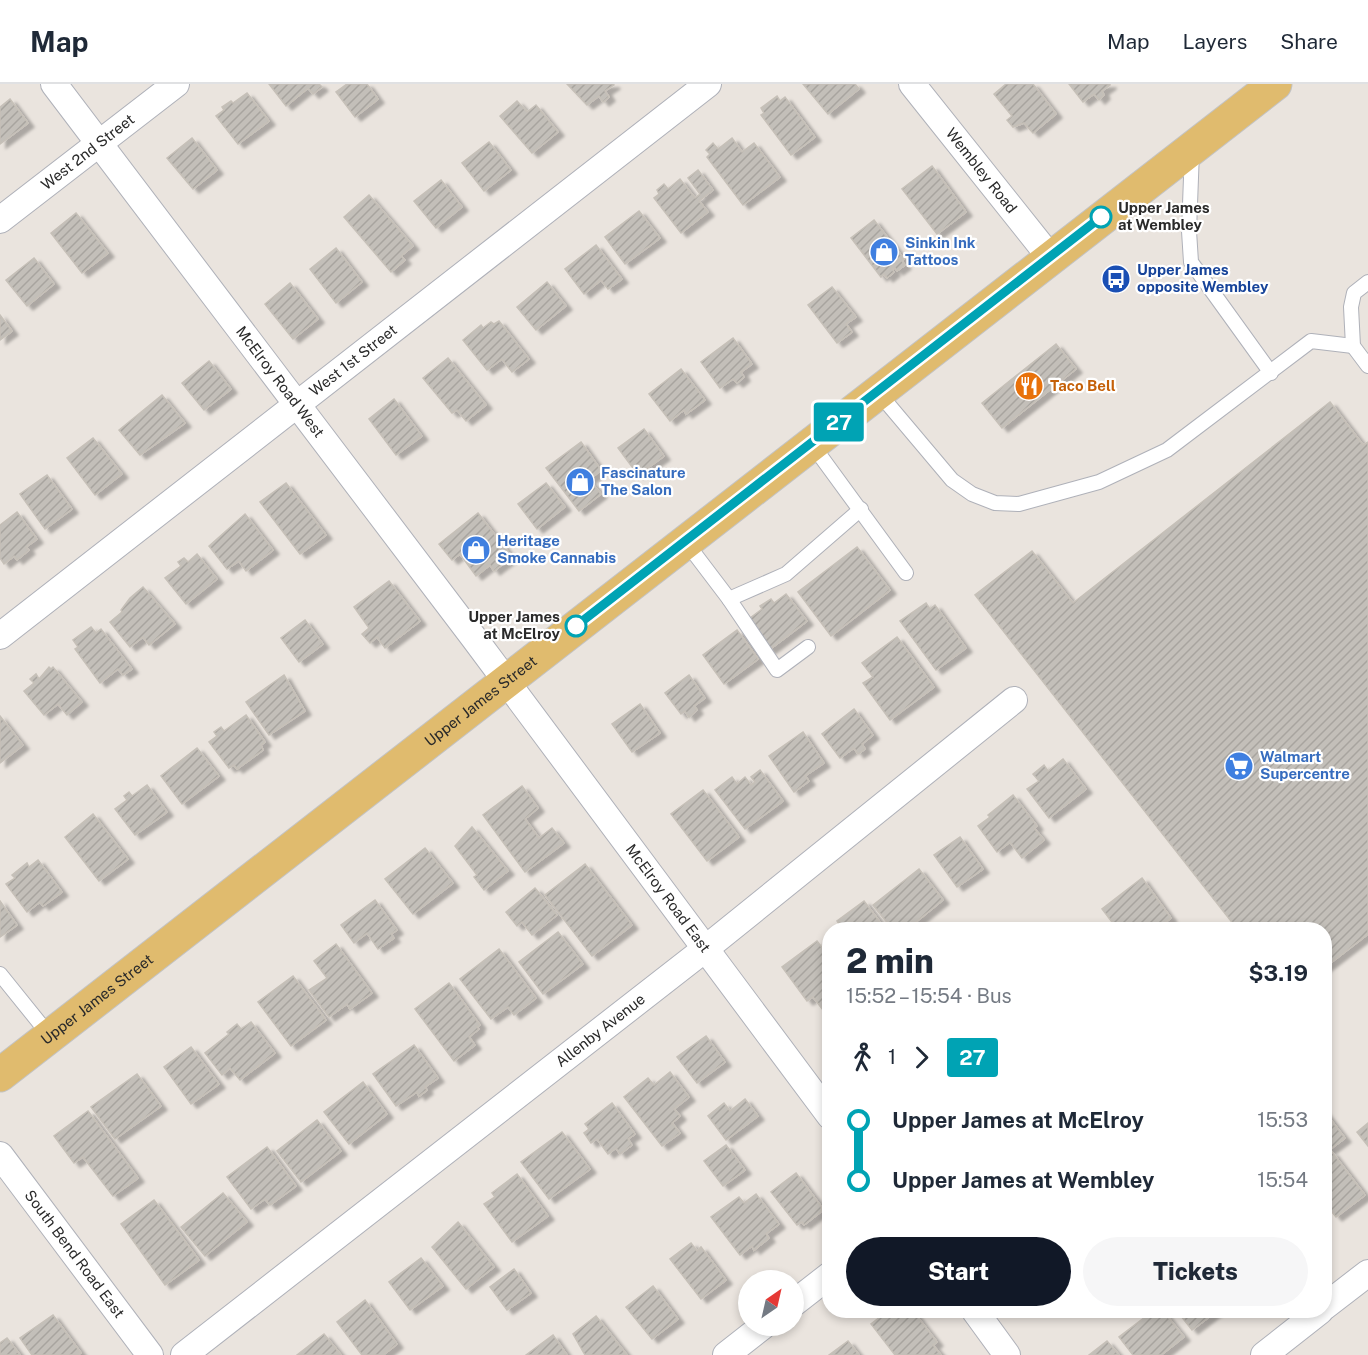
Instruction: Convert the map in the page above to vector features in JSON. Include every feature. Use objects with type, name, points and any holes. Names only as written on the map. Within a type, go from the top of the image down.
[{"type":"main road","name":"Upper James Street","points":[[0,1075],[1192,146],[1275,84]]},
{"type":"street","name":"McElroy Road West","points":[[54,84],[506,681]]},
{"type":"street","name":"West 2nd Street","points":[[0,220],[176,84]]},
{"type":"street","name":"West 1st Street","points":[[0,636],[708,84]]},
{"type":"street","name":"Wembley Road","points":[[912,84],[1050,257]]},
{"type":"street","name":"McElroy Road East","points":[[506,681],[822,1105]]},
{"type":"street","name":"Allenby Avenue","points":[[184,1355],[705,949],[1014,700]]},
{"type":"street","name":"South Bend Road East","points":[[0,1155],[150,1355]]},
{"type":"street","points":[[1332,1301],[1368,1273]]},
{"type":"street","points":[[804,1295],[822,1281]]},
{"type":"street","points":[[980,1318],[1007,1355]]},
{"type":"street","points":[[1264,1355],[1311,1318]]},
{"type":"street","points":[[726,1355],[750,1336]]},
{"type":"lane","points":[[1192,146],[1189,222],[1191,262],[1270,373]]},
{"type":"lane","points":[[1368,282],[1354,293],[1351,306],[1353,346],[1368,366]]},
{"type":"lane","points":[[877,392],[952,480],[972,494],[995,502],[1019,504],[1099,482],[1167,450],[1311,341],[1353,346]]},
{"type":"lane","points":[[811,443],[906,573]]},
{"type":"lane","points":[[729,599],[786,574],[861,509]]},
{"type":"lane","points":[[685,541],[729,599],[777,670],[808,647]]},
{"type":"lane","points":[[0,974],[50,1036]]},
{"type":"building","points":[[269,84],[319,84],[322,87],[313,94],[308,88],[286,106]]},
{"type":"building","points":[[347,84],[367,84],[378,99],[355,117],[336,92]]},
{"type":"building","points":[[567,84],[614,85],[605,91],[609,97],[603,102],[599,96],[587,105]]},
{"type":"building","points":[[803,84],[855,84],[859,89],[828,114]]},
{"type":"building","points":[[1006,84],[1033,84],[1056,114],[1033,133],[1024,123],[1013,127],[1007,120],[1012,116],[994,94]]},
{"type":"building","points":[[1069,84],[1110,85],[1102,91],[1104,95],[1099,100],[1094,94],[1083,102]]},
{"type":"building","points":[[247,93],[269,121],[238,144],[216,116],[224,110],[222,107],[231,101],[233,103]]},
{"type":"building","points":[[777,96],[780,101],[785,97],[815,137],[791,155],[761,115],[764,113],[761,108]]},
{"type":"building","points":[[10,99],[28,123],[0,144],[0,107]]},
{"type":"building","points":[[517,101],[527,112],[536,105],[558,132],[532,153],[500,116]]},
{"type":"building","points":[[192,138],[217,170],[193,189],[167,158]]},
{"type":"building","points":[[732,138],[742,152],[754,143],[780,177],[743,205],[707,157],[710,154],[706,150],[713,143],[718,149]]},
{"type":"building","points":[[489,142],[511,170],[484,191],[462,163]]},
{"type":"building","points":[[932,166],[966,212],[937,234],[902,189]]},
{"type":"building","points":[[698,170],[713,190],[699,201],[708,212],[681,233],[654,198],[659,194],[657,190],[664,184],[668,189],[680,179],[695,198],[700,194],[688,178]]},
{"type":"building","points":[[441,180],[462,207],[436,228],[414,201]]},
{"type":"building","points":[[369,195],[413,246],[401,256],[405,260],[391,272],[344,217]]},
{"type":"building","points":[[639,211],[660,238],[625,264],[605,237]]},
{"type":"building","points":[[76,213],[108,253],[82,273],[51,233]]},
{"type":"building","points":[[874,220],[904,259],[902,261],[905,265],[897,271],[895,268],[892,269],[894,272],[887,278],[884,274],[881,277],[851,238]]},
{"type":"building","points":[[596,245],[622,279],[608,289],[601,280],[584,294],[565,269]]},
{"type":"building","points":[[336,248],[362,282],[336,303],[310,269]]},
{"type":"building","points":[[34,258],[54,284],[27,306],[6,280]]},
{"type":"building","points":[[547,282],[566,306],[536,330],[517,307]]},
{"type":"building","points":[[290,283],[318,319],[293,339],[265,304]]},
{"type":"building","points":[[832,287],[856,317],[846,324],[852,332],[837,343],[808,305]]},
{"type":"building","points":[[0,315],[12,331],[0,340]]},
{"type":"building","points":[[499,321],[529,359],[512,372],[502,359],[487,370],[463,340],[481,325],[483,328],[491,322],[494,324]]},
{"type":"building","points":[[733,338],[752,364],[741,372],[744,377],[737,383],[733,379],[720,388],[701,362]]},
{"type":"building","name":"Taco Bell","points":[[1056,344],[1076,369],[1002,428],[982,403]]},
{"type":"building","points":[[448,358],[486,405],[466,421],[457,410],[452,413],[423,378]]},
{"type":"building","points":[[209,361],[231,389],[204,410],[182,383]]},
{"type":"building","points":[[681,369],[705,400],[686,414],[684,410],[670,421],[649,394]]},
{"type":"building","points":[[162,395],[185,423],[140,455],[119,430]]},
{"type":"building","points":[[394,399],[422,436],[396,455],[369,419]]},
{"type":"building","name":"Walmart Supercentre","points":[[1330,402],[1363,445],[1368,442],[1368,934],[1332,962],[1332,922],[1232,922],[975,595],[1032,551],[1073,603]]},
{"type":"building","points":[[644,429],[664,456],[638,475],[618,448]]},
{"type":"building","points":[[93,438],[122,474],[95,495],[67,458]]},
{"type":"building","points":[[581,442],[601,470],[589,480],[601,494],[579,511],[546,468]]},
{"type":"building","points":[[47,475],[72,509],[45,529],[20,494]]},
{"type":"building","points":[[286,483],[326,535],[300,554],[260,502]]},
{"type":"building","points":[[546,483],[565,507],[537,529],[518,504]]},
{"type":"building","points":[[17,512],[37,539],[26,547],[29,550],[17,560],[14,556],[4,564],[0,558],[0,525]]},
{"type":"building","points":[[478,513],[512,557],[494,571],[490,565],[476,576],[460,554],[452,560],[439,544]]},
{"type":"building","points":[[245,514],[273,550],[246,571],[239,561],[227,569],[209,546]]},
{"type":"building","points":[[857,547],[890,590],[831,636],[798,592]]},
{"type":"building","points":[[197,554],[217,579],[186,604],[165,578],[181,566],[178,562],[184,558],[188,562]]},
{"type":"building","points":[[389,581],[420,621],[385,648],[377,637],[370,643],[362,634],[369,628],[354,607]]},
{"type":"building","points":[[143,587],[175,624],[149,645],[143,637],[130,647],[110,622],[122,612],[121,610],[130,598]]},
{"type":"building","points":[[786,594],[807,621],[769,650],[748,622],[762,609],[760,606],[771,599],[774,603]]},
{"type":"building","points":[[926,603],[930,609],[935,605],[966,648],[936,670],[900,621]]},
{"type":"building","points":[[305,620],[323,644],[299,662],[281,638]]},
{"type":"building","points":[[91,627],[96,633],[101,629],[132,669],[123,675],[118,669],[100,683],[75,649],[78,647],[73,640]]},
{"type":"building","points":[[737,630],[758,659],[724,684],[703,655]]},
{"type":"building","points":[[897,637],[934,687],[890,720],[863,683],[873,677],[862,663]]},
{"type":"building","points":[[49,667],[51,669],[53,667],[82,702],[67,715],[58,704],[44,715],[24,691],[34,683],[30,679],[36,674],[39,679]]},
{"type":"building","points":[[284,675],[305,711],[269,735],[246,702]]},
{"type":"building","points":[[689,675],[705,698],[694,706],[697,710],[689,717],[685,711],[681,714],[665,693]]},
{"type":"building","points":[[640,704],[660,733],[632,752],[612,724]]},
{"type":"building","points":[[854,709],[873,735],[862,744],[865,749],[858,754],[854,748],[840,758],[822,734]]},
{"type":"building","points":[[246,715],[265,742],[261,745],[263,750],[237,769],[234,765],[229,768],[209,742],[217,736],[214,732],[221,727],[224,731]]},
{"type":"building","points":[[0,716],[23,745],[0,763]]},
{"type":"building","points":[[803,732],[824,763],[805,776],[809,781],[794,792],[769,756]]},
{"type":"building","points":[[197,748],[219,776],[182,804],[161,776]]},
{"type":"building","points":[[1063,759],[1086,789],[1049,818],[1027,789],[1039,781],[1033,774],[1044,765],[1048,771]]},
{"type":"building","points":[[760,770],[783,801],[745,829],[715,790],[732,777],[737,784],[745,777],[751,785],[755,782],[751,777]]},
{"type":"building","points":[[147,785],[167,812],[135,835],[115,809],[127,800],[124,796],[129,792],[132,796]]},
{"type":"building","points":[[522,786],[538,808],[525,819],[539,838],[552,828],[564,843],[525,872],[483,815]]},
{"type":"building","points":[[703,790],[739,837],[707,861],[671,814]]},
{"type":"building","points":[[1013,795],[1037,826],[1034,828],[1044,840],[1022,858],[1010,842],[997,852],[978,826]]},
{"type":"building","points":[[93,814],[128,859],[99,881],[65,837]]},
{"type":"building","points":[[472,827],[508,871],[484,890],[474,877],[477,875],[455,846]]},
{"type":"building","points":[[960,837],[983,869],[957,887],[934,855]]},
{"type":"building","points":[[425,848],[453,883],[413,914],[385,879]]},
{"type":"building","points":[[38,860],[62,892],[43,906],[40,902],[27,912],[6,884],[15,878],[12,875],[27,863],[29,867]]},
{"type":"building","points":[[585,864],[632,925],[592,956],[545,895]]},
{"type":"building","points":[[919,869],[943,900],[916,922],[887,922],[873,905]]},
{"type":"building","points":[[1142,878],[1171,918],[1166,922],[1112,922],[1102,909]]},
{"type":"building","points":[[535,888],[557,915],[532,935],[522,922],[517,926],[506,912]]},
{"type":"building","points":[[375,900],[397,930],[391,934],[394,938],[378,949],[367,933],[354,943],[341,925]]},
{"type":"building","points":[[0,901],[17,925],[0,937]]},
{"type":"building","points":[[864,901],[880,922],[838,922]]},
{"type":"building","points":[[558,932],[583,964],[543,994],[519,962]]},
{"type":"building","points":[[817,941],[822,948],[822,1009],[813,997],[807,1001],[782,967]]},
{"type":"building","points":[[336,944],[372,993],[350,1009],[347,1004],[329,1017],[309,990],[327,978],[314,961]]},
{"type":"building","points":[[499,949],[536,998],[514,1015],[508,1007],[491,1019],[460,979]]},
{"type":"building","points":[[293,976],[326,1020],[291,1046],[258,1002]]},
{"type":"building","points":[[449,983],[480,1025],[477,1027],[479,1029],[469,1037],[475,1045],[454,1061],[415,1009]]},
{"type":"building","points":[[251,1022],[275,1053],[240,1080],[230,1068],[222,1075],[205,1053],[229,1034],[227,1032],[237,1024],[241,1029]]},
{"type":"building","points":[[706,1036],[725,1062],[697,1083],[677,1057]]},
{"type":"building","points":[[414,1045],[438,1078],[425,1087],[427,1090],[419,1096],[417,1092],[396,1106],[373,1074]]},
{"type":"building","points":[[191,1047],[219,1084],[191,1104],[164,1067]]},
{"type":"building","points":[[670,1072],[689,1097],[674,1109],[680,1116],[672,1123],[680,1133],[662,1146],[624,1097],[648,1078],[654,1085]]},
{"type":"building","points":[[137,1074],[161,1106],[115,1139],[91,1107]]},
{"type":"building","points":[[363,1082],[387,1114],[349,1144],[324,1112]]},
{"type":"building","points":[[745,1099],[758,1116],[726,1140],[708,1116],[724,1103],[730,1111]]},
{"type":"building","points":[[612,1103],[635,1134],[628,1139],[632,1145],[620,1154],[616,1148],[608,1154],[597,1139],[591,1143],[584,1133],[589,1129],[585,1124]]},
{"type":"building","points":[[88,1111],[138,1178],[113,1196],[83,1157],[74,1163],[54,1136]]},
{"type":"building","points":[[317,1120],[341,1151],[301,1182],[277,1151]]},
{"type":"building","points":[[1332,1121],[1345,1138],[1332,1148]]},
{"type":"building","points":[[1368,1123],[1368,1146],[1357,1132]]},
{"type":"building","points":[[562,1132],[590,1169],[549,1199],[521,1162]]},
{"type":"building","points":[[726,1145],[745,1170],[723,1186],[704,1161]]},
{"type":"building","points":[[267,1147],[296,1186],[270,1205],[265,1199],[251,1209],[227,1177]]},
{"type":"building","points":[[1332,1152],[1365,1195],[1336,1217],[1332,1212]]},
{"type":"building","points":[[796,1173],[821,1206],[822,1211],[804,1225],[802,1222],[797,1225],[771,1192]]},
{"type":"building","points":[[517,1174],[548,1216],[512,1242],[484,1204],[495,1197],[492,1193]]},
{"type":"building","points":[[223,1193],[247,1222],[205,1256],[181,1227]]},
{"type":"building","points":[[756,1194],[779,1224],[766,1234],[769,1238],[754,1250],[752,1246],[740,1255],[711,1217],[739,1197],[744,1203]]},
{"type":"building","points":[[154,1200],[199,1260],[165,1285],[121,1224]]},
{"type":"building","points":[[458,1222],[494,1267],[466,1289],[432,1247]]},
{"type":"building","points":[[691,1243],[697,1251],[701,1247],[726,1280],[701,1299],[670,1259]]},
{"type":"building","points":[[421,1258],[443,1286],[410,1310],[389,1282]]},
{"type":"building","points":[[514,1269],[531,1293],[507,1310],[490,1287]]},
{"type":"building","points":[[653,1286],[678,1319],[652,1339],[626,1307]]},
{"type":"building","points":[[365,1300],[397,1344],[383,1355],[362,1355],[337,1322]]},
{"type":"building","points":[[53,1315],[81,1353],[77,1355],[32,1355],[20,1338]]},
{"type":"building","points":[[596,1316],[627,1355],[585,1355],[573,1334]]},
{"type":"building","points":[[879,1318],[918,1318],[937,1342],[933,1345],[941,1355],[895,1355],[871,1324]]},
{"type":"building","points":[[1144,1318],[1169,1318],[1184,1337],[1161,1355],[1133,1355],[1119,1337]]},
{"type":"building","points":[[1183,1318],[1208,1318],[1192,1330]]},
{"type":"building","points":[[324,1334],[341,1355],[297,1355]]},
{"type":"building","points":[[553,1335],[567,1355],[526,1355]]},
{"type":"building","points":[[7,1338],[20,1355],[0,1355],[0,1343]]},
{"type":"building","points":[[848,1341],[859,1355],[829,1355]]},
{"type":"building","points":[[1107,1341],[1119,1355],[1089,1355]]},
{"type":"bus line","name":"27","points":[[576,626],[1101,217]]},
{"type":"place","name":"Upper James at Wembley","points":[[1101,217]]},
{"type":"place","name":"Sinkin Ink Tattoos","points":[[884,252]]},
{"type":"place","name":"Upper James opposite Wembley","points":[[1116,279]]},
{"type":"place","name":"Taco Bell","points":[[1029,386]]},
{"type":"place","name":"Fascinature The Salon","points":[[580,482]]},
{"type":"place","name":"Heritage Smoke Cannabis","points":[[476,550]]},
{"type":"place","name":"Upper James at McElroy","points":[[576,626]]},
{"type":"place","name":"Walmart Supercentre","points":[[1239,766]]}]
